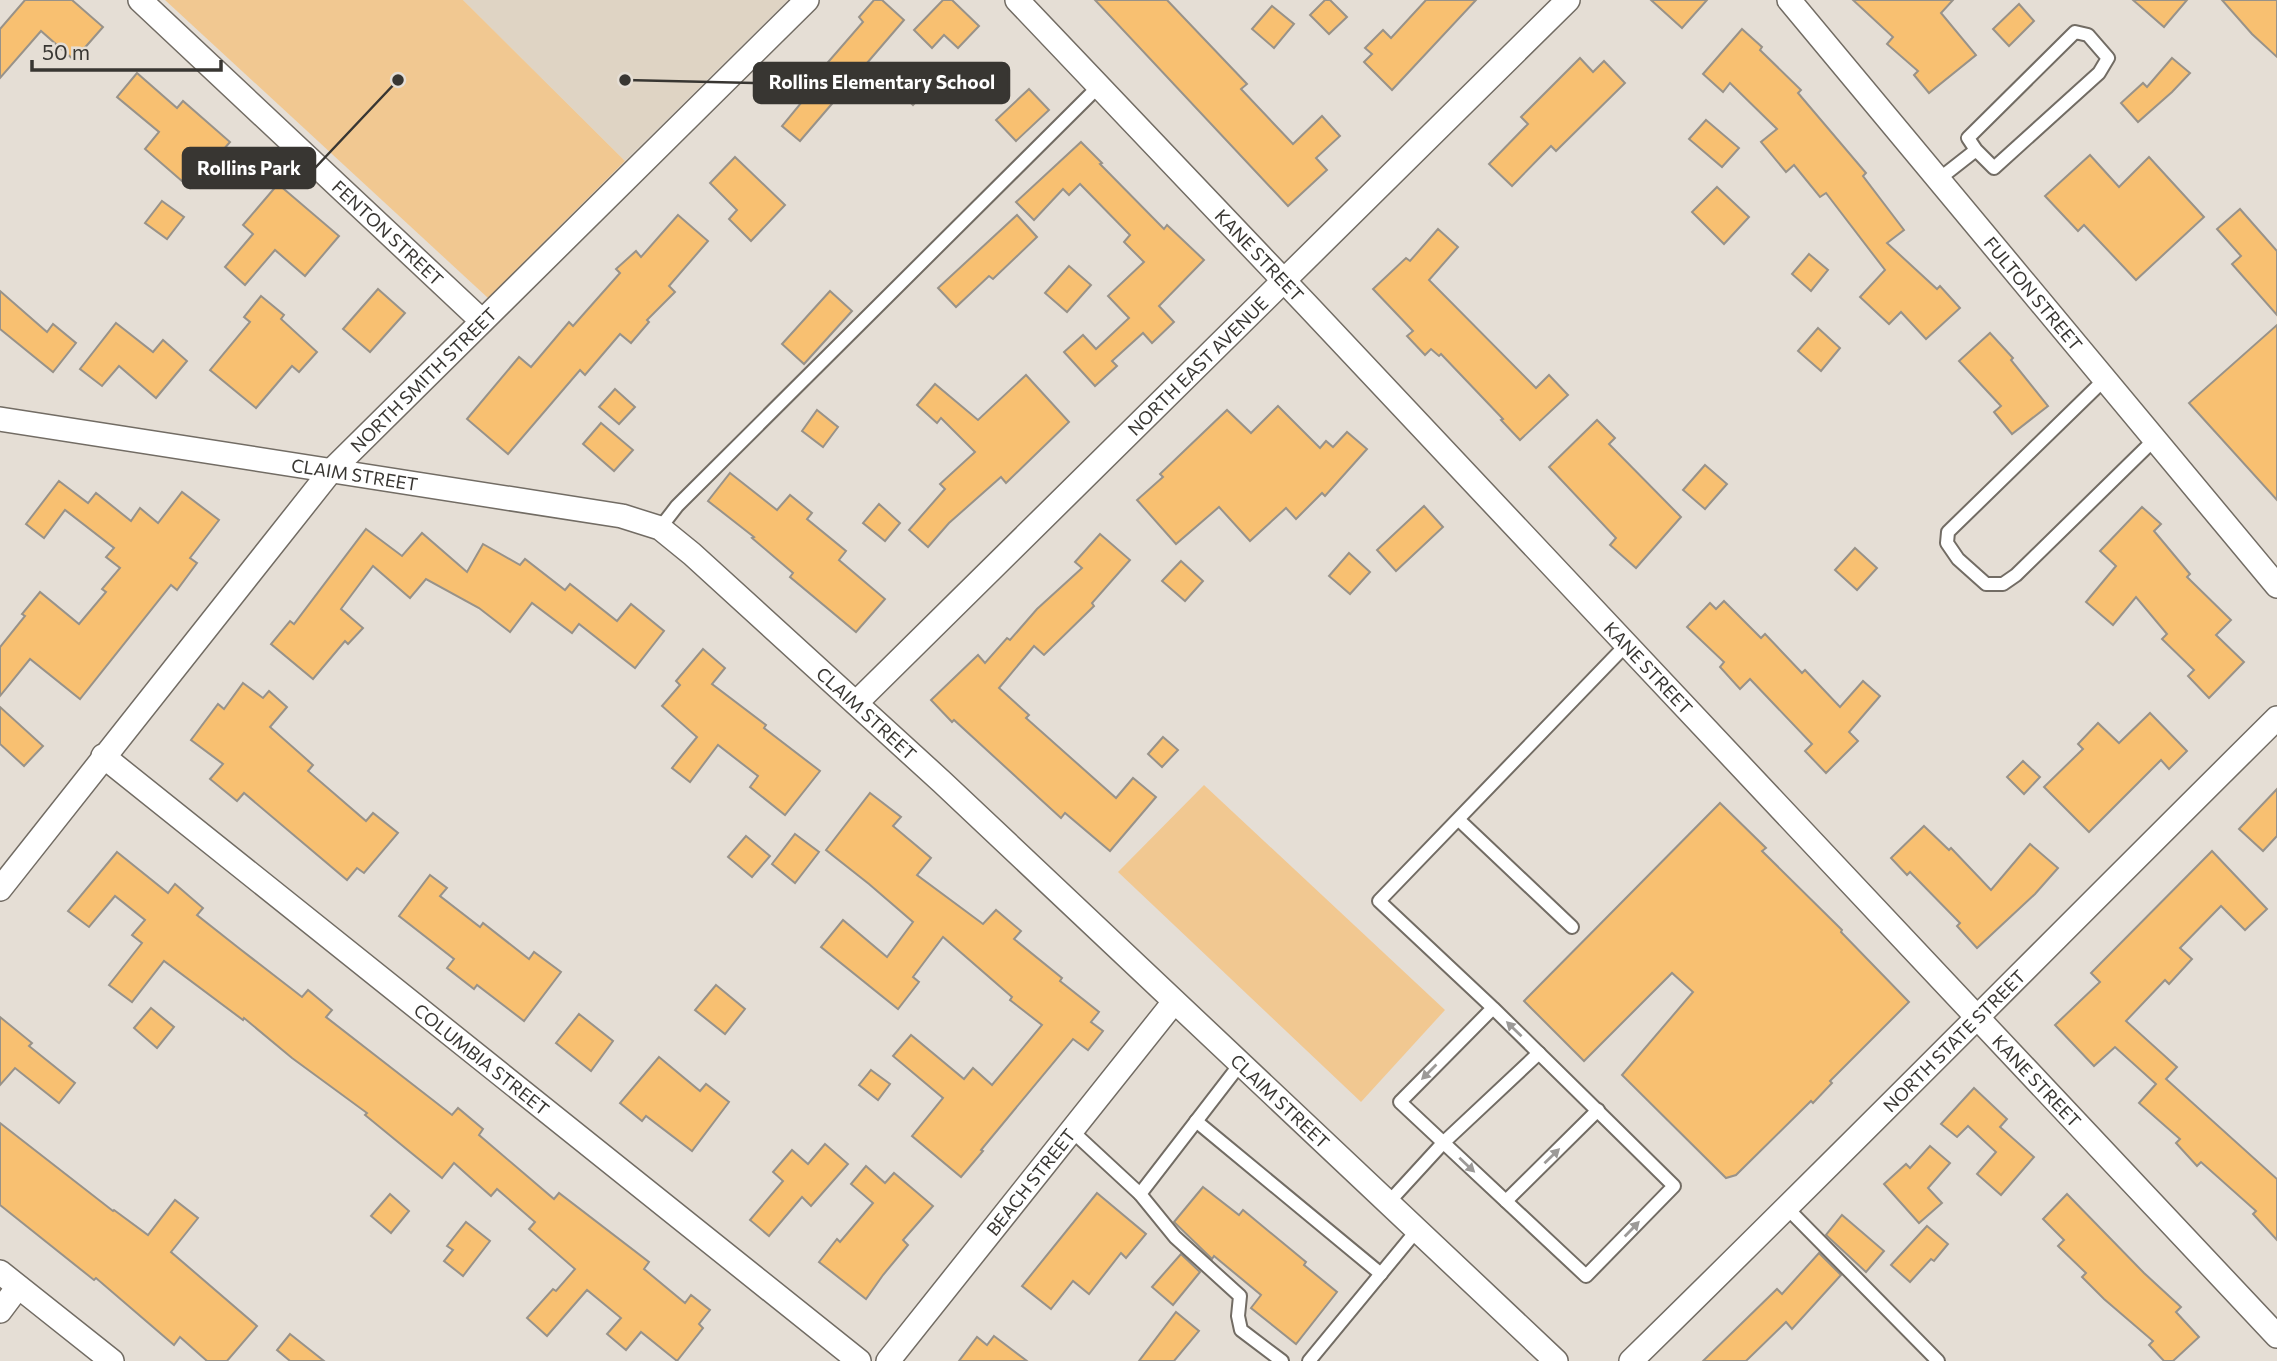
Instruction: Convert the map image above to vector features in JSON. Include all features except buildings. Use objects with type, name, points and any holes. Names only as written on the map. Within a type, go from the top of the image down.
[{"type":"street","name":"FENTON STREET","points":[[140,0],[482,321]]},
{"type":"street","name":"NORTH SMITH STREET","points":[[0,889],[330,472],[807,0]]},
{"type":"street","name":"KANE STREET","points":[[1017,0],[2277,1336]]},
{"type":"street","name":"NORTH EAST AVENUE","points":[[856,703],[1567,0]]},
{"type":"street","name":"FULTON STREET","points":[[1789,0],[2277,586]]},
{"type":"street","name":"CLAIM STREET","points":[[0,419],[622,516],[660,528],[952,791],[1417,1230],[1546,1358]]},
{"type":"street","name":"NORTH STATE STREET","points":[[1631,1361],[2277,718]]},
{"type":"street","name":"COLUMBIA STREET","points":[[103,756],[859,1361]]},
{"type":"street","name":"BEACH STREET","points":[[888,1361],[1174,1002]]},
{"type":"street","points":[[0,1272],[112,1361]]},
{"type":"street","points":[[0,1311],[18,1287]]},
{"type":"lane","points":[[2075,32],[2088,35],[2108,58],[2099,73],[1994,168],[1976,150],[1968,138],[2075,32]]},
{"type":"lane","points":[[660,528],[677,506],[1099,86]]},
{"type":"lane","points":[[1939,179],[1976,150]]},
{"type":"lane","points":[[2105,379],[1948,532],[1947,543],[1958,559],[1986,584],[2003,584],[2016,575],[2155,439]]},
{"type":"lane","points":[[1493,1008],[1400,1102],[1586,1276],[1674,1186],[1493,1008],[1378,901],[1627,644]]},
{"type":"lane","points":[[1459,820],[1572,927]]},
{"type":"lane","points":[[1388,1203],[1443,1143],[1539,1053]]},
{"type":"lane","points":[[1140,1194],[1241,1063]]},
{"type":"lane","points":[[1506,1201],[1598,1110]]},
{"type":"lane","points":[[1196,1121],[1381,1274]]},
{"type":"lane","points":[[1072,1131],[1140,1194],[1175,1237],[1240,1296],[1238,1316],[1241,1330],[1282,1361]]},
{"type":"lane","points":[[1787,1208],[1938,1361]]},
{"type":"lane","points":[[1309,1361],[1417,1230]]},
{"type":"shaded area","points":[[165,0],[463,0],[625,161],[488,298]]},
{"type":"shaded area","points":[[463,0],[788,0],[625,161]]},
{"type":"shaded area","points":[[1204,785],[1445,1010],[1361,1102],[1118,872]]},
{"type":"place","name":"Rollins Park","points":[[398,80]]},
{"type":"place","name":"Rollins Elementary School","points":[[625,80]]}]
